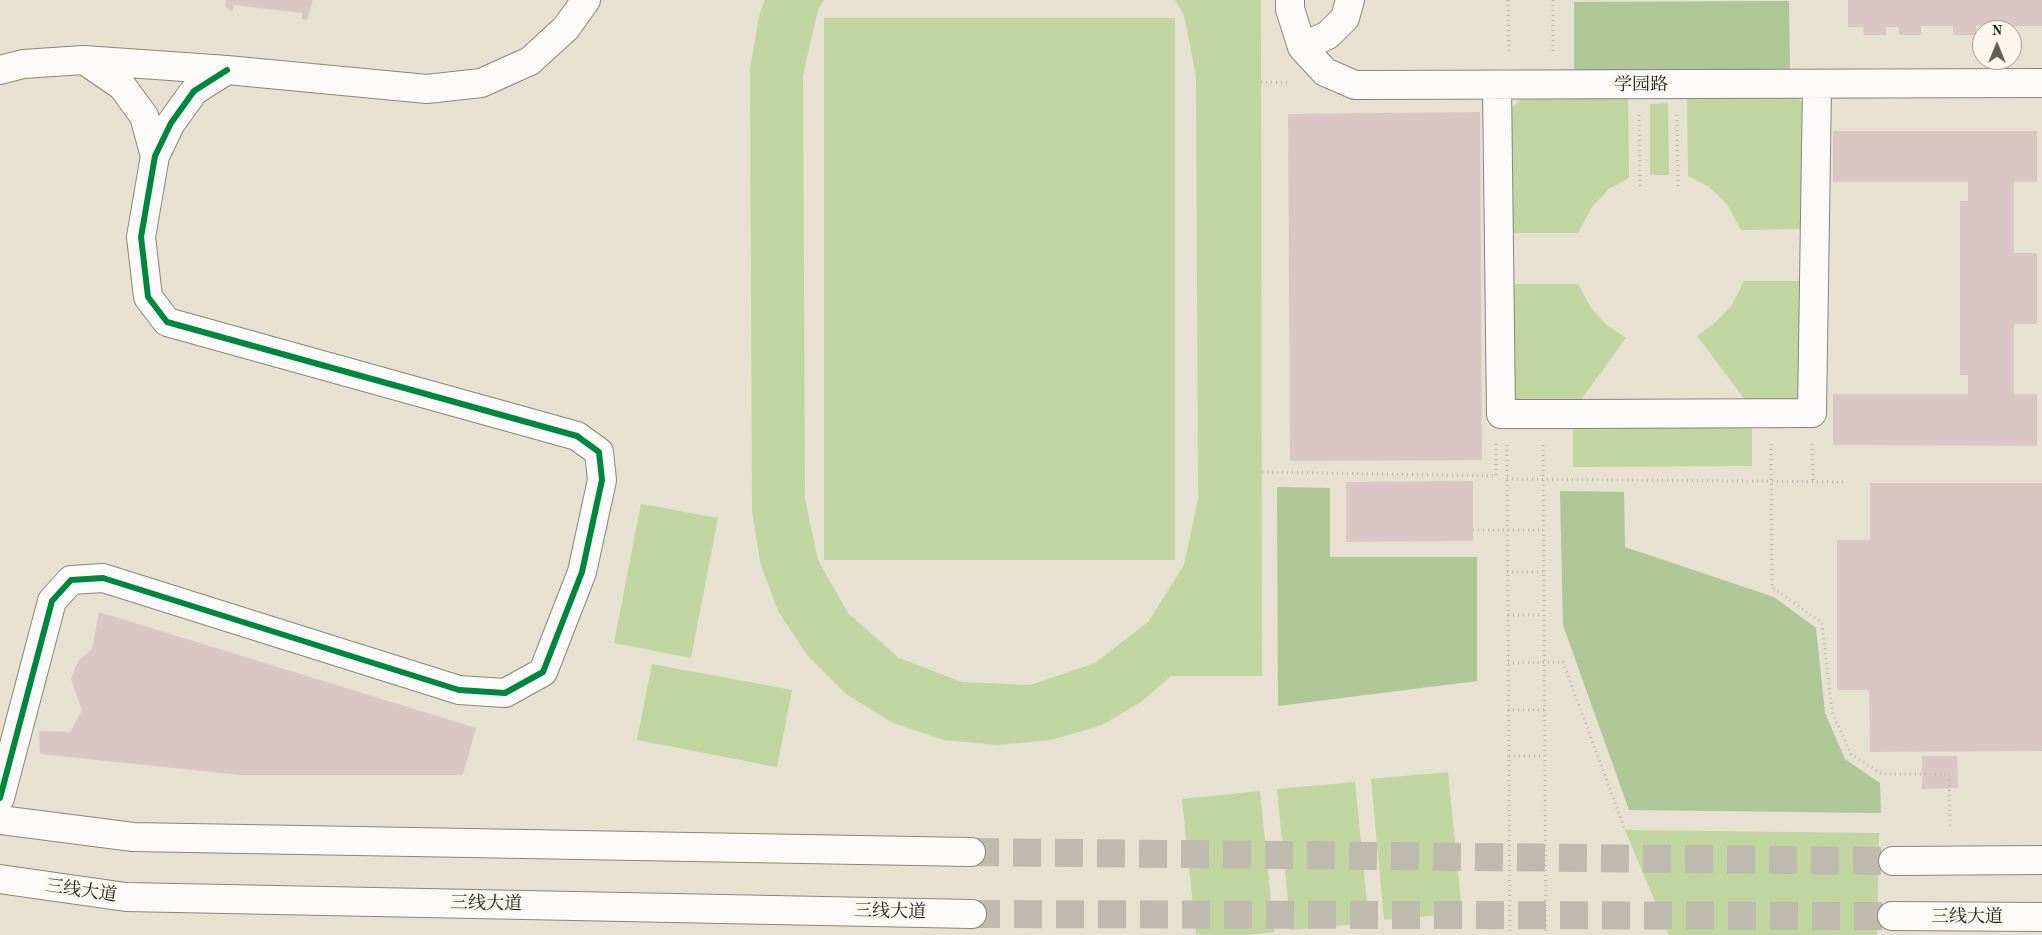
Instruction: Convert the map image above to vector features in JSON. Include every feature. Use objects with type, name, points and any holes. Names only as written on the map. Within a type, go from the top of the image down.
[{"type":"street","points":[[0,70],[23,64],[84,60],[228,70],[427,89],[481,83],[530,60],[566,28],[586,0]]},
{"type":"street","name":"学园路","points":[[1290,0],[1290,9],[1302,47],[1325,72],[1354,85],[2042,84]]},
{"type":"street","points":[[1302,47],[1328,35],[1345,18],[1350,0]]},
{"type":"street","points":[[84,60],[122,86],[144,116],[155,156]]},
{"type":"street","points":[[0,798],[52,601],[71,580],[103,578],[459,690],[505,693],[543,672],[582,572],[602,480],[599,452],[577,436],[167,322],[148,298],[141,237],[155,156],[171,123],[194,91],[228,70]]},
{"type":"street","points":[[1503,85],[1501,414],[1812,413],[1817,85]]},
{"type":"street","points":[[0,820],[133,837],[971,852]]},
{"type":"street","points":[[1893,861],[2042,860]]},
{"type":"street","name":"三线大道","points":[[0,879],[126,897],[972,914]]},
{"type":"street","name":"三线大道","points":[[1892,916],[2042,917]]},
{"type":"path","points":[[1503,85],[1508,0]]},
{"type":"path","points":[[1553,0],[1553,85]]},
{"type":"path","points":[[1261,82],[1300,84]]},
{"type":"path","points":[[1639,85],[1640,186]]},
{"type":"path","points":[[1677,85],[1678,186]]},
{"type":"path","points":[[1812,413],[1813,482]]},
{"type":"path","points":[[1542,414],[1546,935]]},
{"type":"path","points":[[1262,472],[1496,476]]},
{"type":"path","points":[[1510,935],[1507,479],[1845,482]]},
{"type":"path","points":[[1771,482],[1772,587],[1822,623],[1832,712],[1851,754],[1882,774],[1949,774],[1951,860]]},
{"type":"path","points":[[1473,530],[1543,530]]},
{"type":"path","points":[[1507,572],[1543,572]]},
{"type":"path","points":[[1508,615],[1543,615]]},
{"type":"path","points":[[1508,663],[1564,662],[1625,830]]},
{"type":"path","points":[[1508,710],[1544,710]]},
{"type":"path","points":[[1509,756],[1544,756]]},
{"type":"green space","points":[[765,0],[824,0],[818,10],[803,75],[805,499],[818,560],[848,613],[899,658],[962,682],[1030,685],[1095,663],[1148,622],[1184,565],[1198,499],[1196,76],[1184,15],[1175,0],[1261,0],[1262,676],[1171,676],[1141,702],[1102,725],[1051,740],[998,745],[944,740],[893,723],[846,694],[807,655],[778,611],[760,562],[752,510],[750,69],[760,12]]},
{"type":"green space","points":[[1789,1],[1790,75],[1574,77],[1574,2]]},
{"type":"green space","points":[[824,18],[1175,18],[1175,560],[824,560]]},
{"type":"green space","points":[[1793,94],[1804,104],[1806,229],[1741,230],[1727,204],[1709,187],[1688,176],[1687,95]]},
{"type":"green space","points":[[1628,96],[1629,178],[1609,189],[1592,207],[1578,233],[1513,233],[1511,109],[1522,98]]},
{"type":"green space","points":[[1668,103],[1669,175],[1650,175],[1650,104]]},
{"type":"green space","points":[[1744,281],[1804,281],[1801,401],[1746,401],[1697,336],[1716,322],[1732,305]]},
{"type":"green space","points":[[1512,284],[1578,284],[1591,308],[1607,325],[1626,338],[1578,404],[1513,405]]},
{"type":"green space","points":[[1752,426],[1752,466],[1573,467],[1573,427]]},
{"type":"green space","points":[[1277,487],[1330,488],[1330,557],[1477,557],[1477,681],[1278,706]]},
{"type":"green space","points":[[1560,491],[1624,492],[1625,547],[1774,597],[1816,628],[1825,713],[1845,759],[1880,783],[1881,813],[1629,810],[1563,625]]},
{"type":"green space","points":[[641,504],[718,518],[691,658],[614,643]]},
{"type":"green space","points":[[652,664],[792,690],[777,767],[637,740]]},
{"type":"green space","points":[[1448,772],[1462,913],[1384,920],[1371,779]]},
{"type":"green space","points":[[1355,782],[1369,923],[1291,930],[1277,789]]},
{"type":"green space","points":[[1260,791],[1274,932],[1248,935],[1196,935],[1182,799]]},
{"type":"green space","points":[[1625,830],[1879,833],[1877,935],[1669,935]]},
{"type":"building","points":[[226,0],[313,0],[307,20],[302,19],[302,13],[234,5],[232,12],[225,6]]},
{"type":"building","points":[[1848,0],[2042,0],[2042,26],[2022,26],[2022,20],[1972,20],[1972,35],[1953,35],[1953,26],[1921,26],[1921,35],[1899,35],[1899,27],[1886,27],[1886,35],[1864,35],[1863,27],[1848,27]]},
{"type":"building","points":[[1480,112],[1482,460],[1290,461],[1288,114]]},
{"type":"building","points":[[1833,131],[2037,131],[2037,182],[2014,182],[2014,253],[2037,253],[2037,324],[2014,324],[2014,394],[2037,394],[2037,446],[1833,445],[1833,394],[1968,394],[1968,375],[1960,375],[1960,201],[1968,201],[1968,182],[1833,182]]},
{"type":"building","points":[[1473,481],[1473,541],[1346,542],[1346,482]]},
{"type":"building","points":[[1870,483],[2042,483],[2042,751],[1870,752],[1869,690],[1837,690],[1837,540],[1870,540]]},
{"type":"building","points":[[99,612],[476,728],[463,775],[240,775],[40,754],[39,731],[70,732],[82,710],[71,679],[78,661],[92,649]]},
{"type":"building","points":[[1922,756],[1957,756],[1958,788],[1922,789]]},
{"type":"tunnel","points":[[971,852],[1893,861]]},
{"type":"tunnel","points":[[972,914],[1892,916]]},
{"type":"cycle path","points":[[0,798],[52,601],[71,580],[103,578],[459,690],[505,693],[543,672],[582,572],[602,480],[599,452],[577,436],[167,322],[148,297],[141,237],[155,156],[171,123],[194,91],[227,70]]}]
